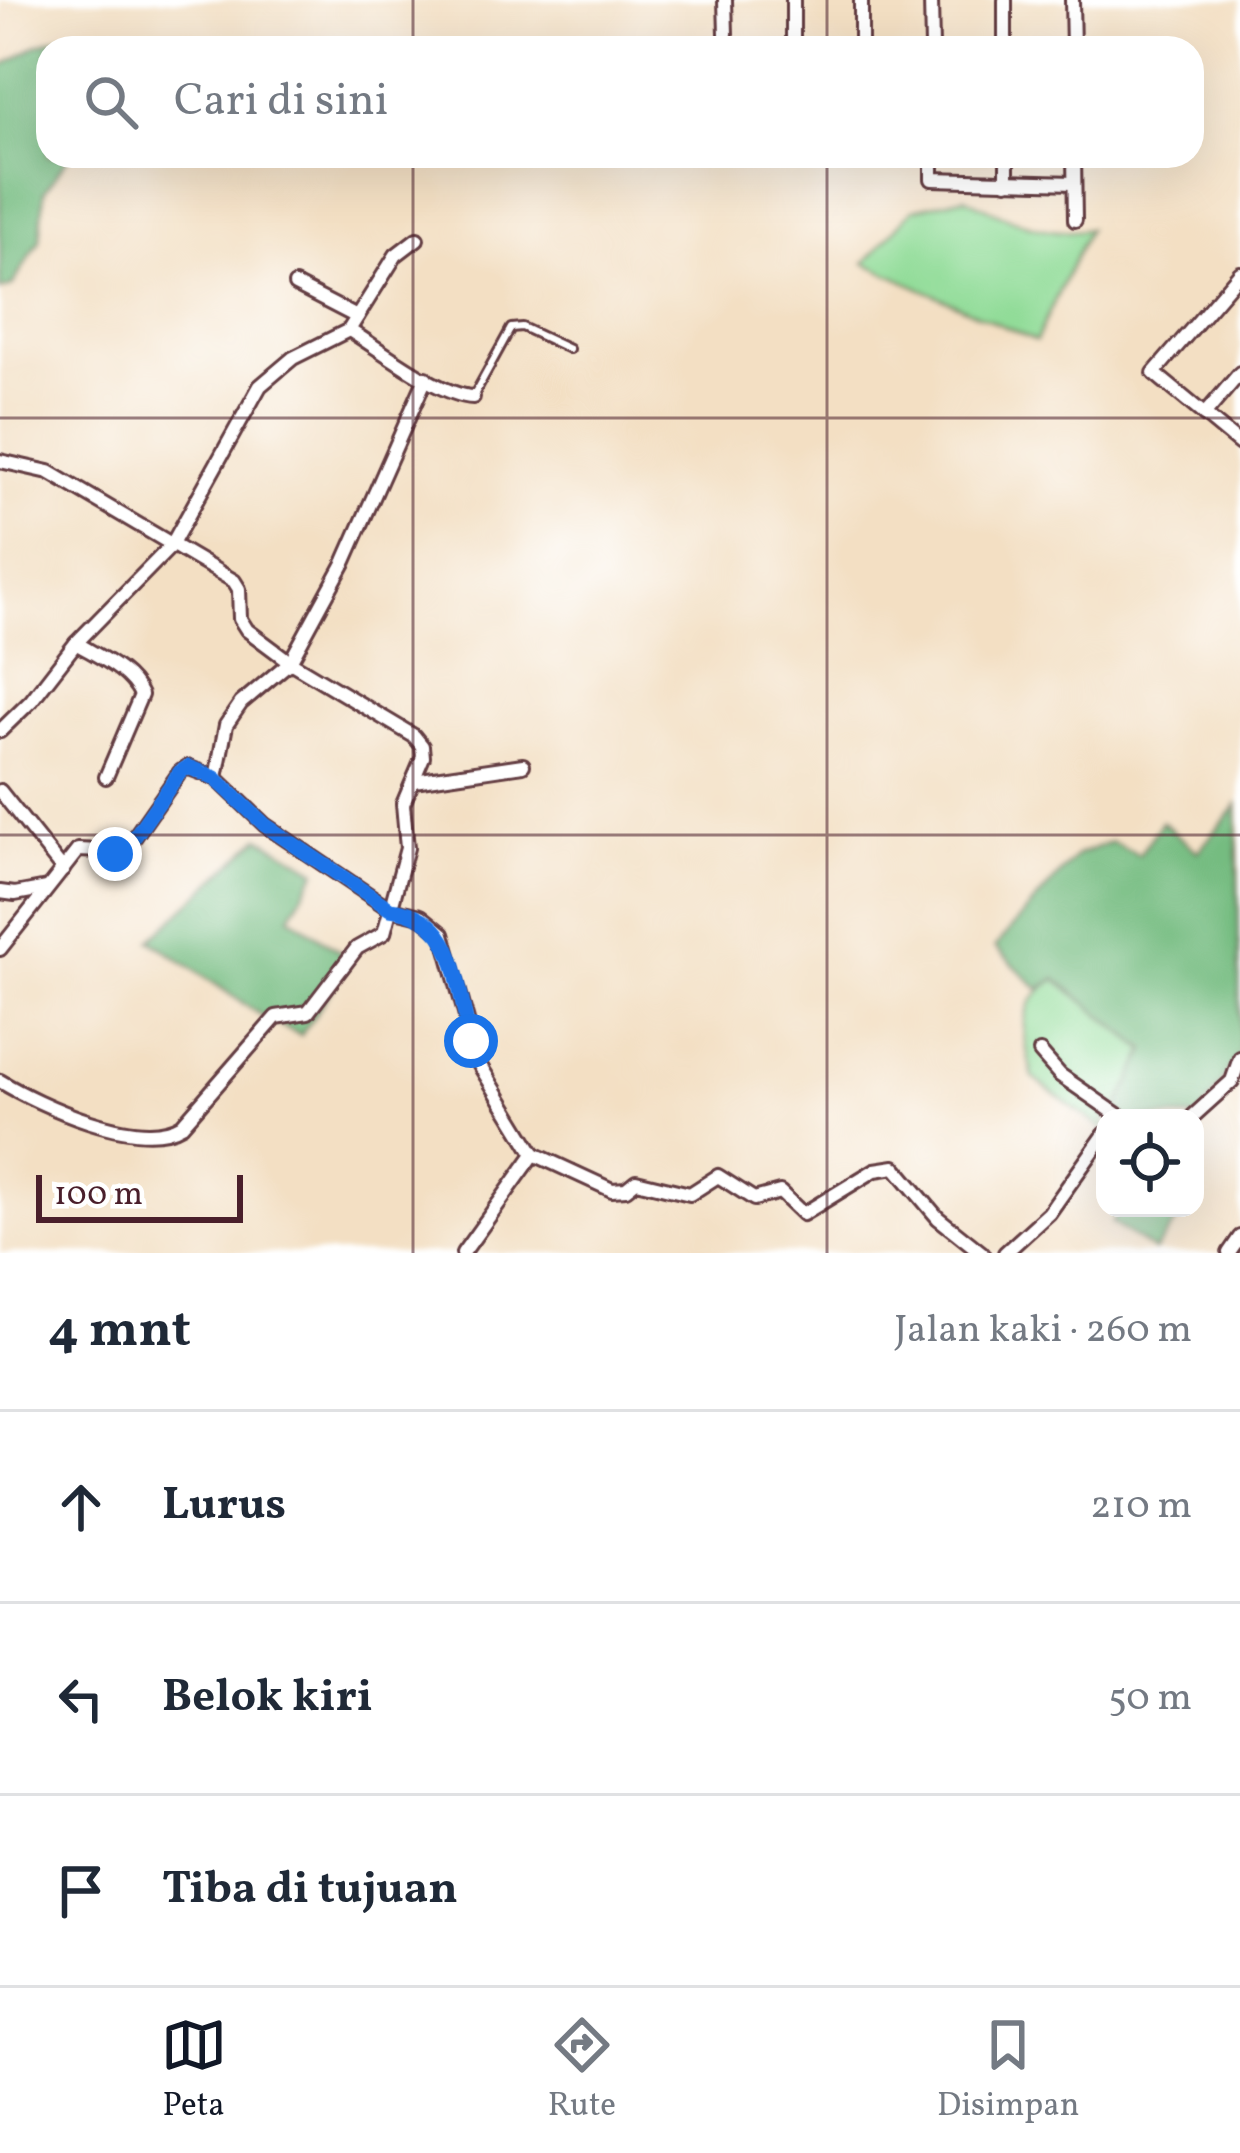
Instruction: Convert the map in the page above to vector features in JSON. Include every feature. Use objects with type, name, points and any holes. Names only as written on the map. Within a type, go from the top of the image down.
[{"type":"street","points":[[725,0],[725,34]]},
{"type":"street","points":[[793,0],[793,36]]},
{"type":"street","points":[[861,0],[861,36]]},
{"type":"street","points":[[931,0],[932,36]]},
{"type":"street","points":[[1005,0],[1005,36]]},
{"type":"street","points":[[1072,0],[1073,36]]},
{"type":"street","points":[[932,168],[932,179],[1074,183]]},
{"type":"street","points":[[1006,168],[1007,182]]},
{"type":"street","points":[[1074,168],[1075,220]]},
{"type":"street","points":[[0,731],[171,546],[260,386],[293,358],[350,331],[396,255],[417,239]]},
{"type":"street","points":[[1240,273],[1154,373],[1240,444]]},
{"type":"street","points":[[295,285],[357,317]]},
{"type":"street","points":[[350,331],[461,396],[473,397]]},
{"type":"street","points":[[1204,415],[1240,373]]},
{"type":"street","points":[[215,778],[226,725],[241,704],[290,662],[345,561],[427,377]]},
{"type":"street","points":[[0,461],[49,472],[238,585],[243,626],[290,662],[414,736],[423,752],[403,804],[407,848],[384,933],[357,948],[308,1012],[276,1017],[182,1125],[172,1131],[137,1131],[76,1118],[0,1081]]},
{"type":"street","points":[[76,644],[123,671],[141,695],[106,777]]},
{"type":"street","points":[[414,782],[523,765]]},
{"type":"street","points":[[0,949],[82,848],[124,852],[188,767],[215,778],[265,825],[390,909],[412,911],[442,934],[479,1064],[534,1154],[612,1190],[626,1189],[636,1181],[690,1194],[718,1176],[754,1199],[780,1192],[803,1214],[860,1177],[895,1167],[938,1218],[982,1253]]},
{"type":"street","points":[[0,791],[63,870]]},
{"type":"street","points":[[0,892],[48,888]]},
{"type":"street","points":[[1040,1052],[1050,1066],[1108,1109]]},
{"type":"street","points":[[1204,1109],[1236,1086],[1240,1058]]},
{"type":"street","points":[[1005,1253],[1049,1213],[1096,1147]]},
{"type":"street","points":[[463,1253],[534,1154]]},
{"type":"street","points":[[1229,1253],[1240,1239]]},
{"type":"lane","points":[[473,397],[512,328],[522,327],[569,349]]},
{"type":"green space","points":[[36,46],[36,168],[61,168],[44,192],[40,240],[12,286],[0,290],[0,67]]},
{"type":"green space","points":[[965,197],[1040,228],[1088,229],[1036,341],[865,263],[913,209]]},
{"type":"green space","points":[[1237,805],[1240,1052],[1204,1110],[1117,1109],[1146,1050],[1056,979],[1039,989],[995,947],[1077,855],[1111,842],[1139,855],[1162,822],[1198,852]]},
{"type":"green space","points":[[260,837],[317,870],[290,916],[351,960],[301,1035],[266,1019],[151,940]]},
{"type":"green space","points":[[1056,979],[1146,1051],[1117,1109],[1096,1109],[1096,1124],[1033,1078],[1025,1022],[1042,989]]},
{"type":"green space","points":[[1116,1217],[1180,1217],[1154,1251],[1112,1223]]},
{"type":"route","points":[[115,854],[124,852],[180,772],[188,767],[215,778],[265,825],[390,909],[412,911],[442,934],[471,1041]]}]
